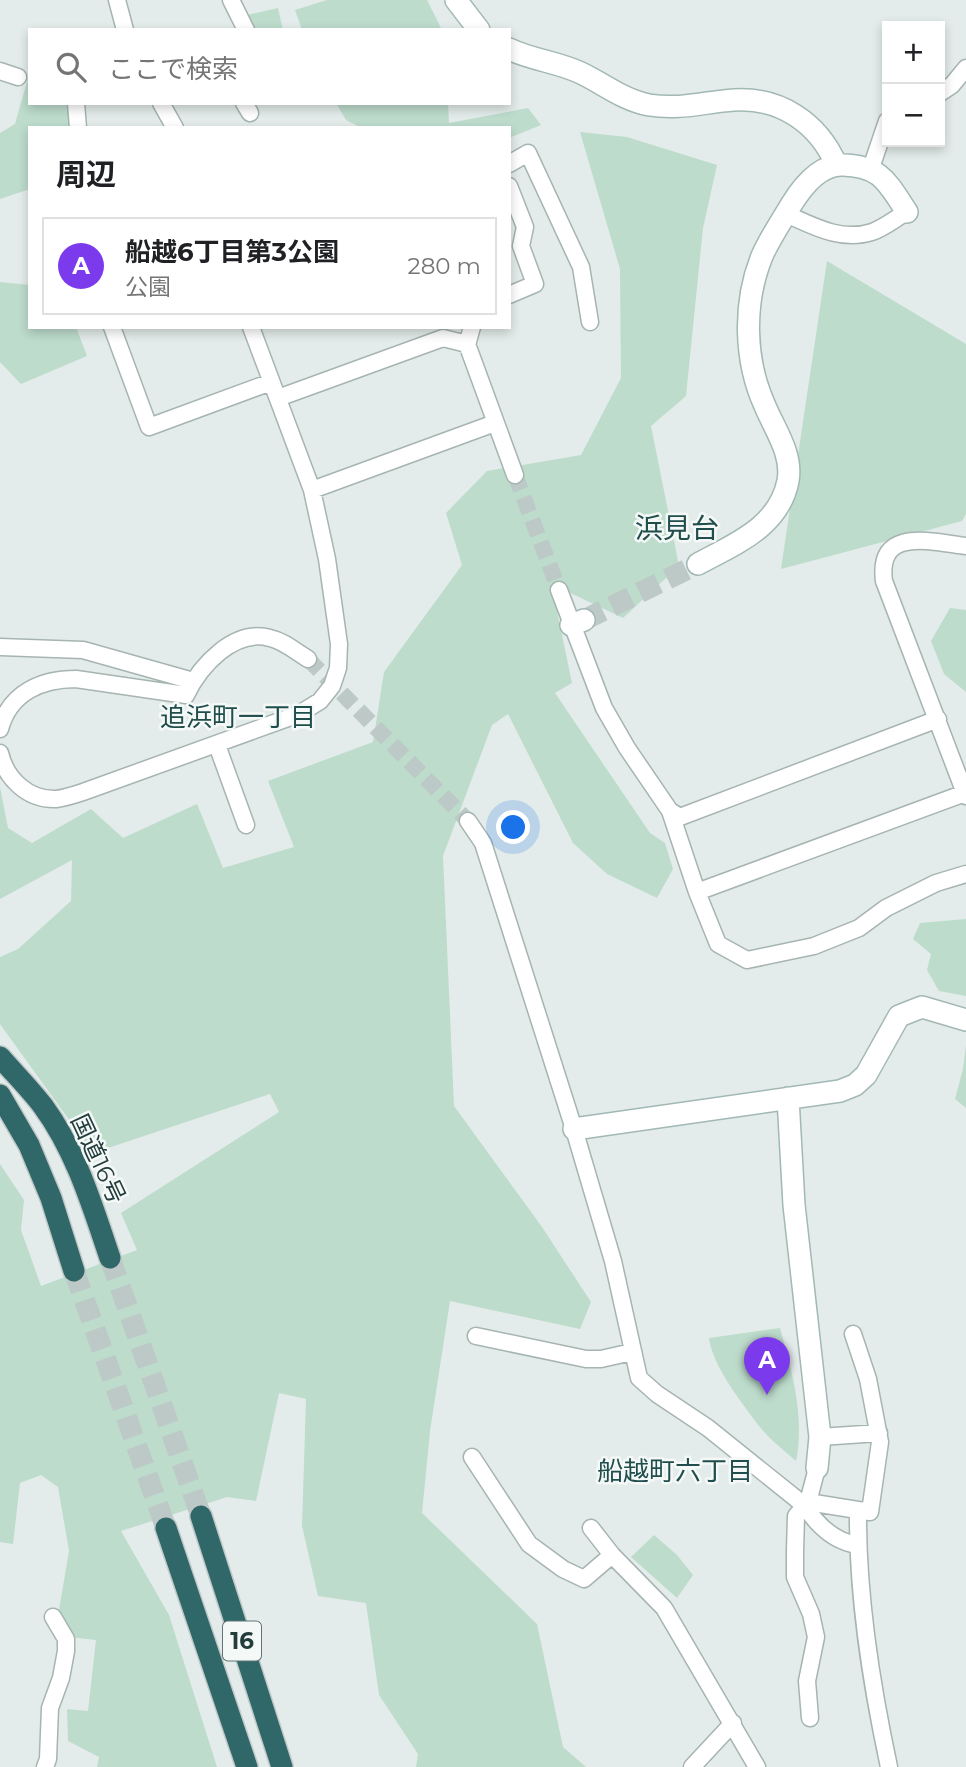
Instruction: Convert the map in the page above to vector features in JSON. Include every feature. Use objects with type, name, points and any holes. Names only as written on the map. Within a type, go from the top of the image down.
[{"type":"highway","name":"国道16号","points":[[0,1057],[43,1105],[66,1142],[85,1183],[110,1258]]},
{"type":"highway","points":[[0,1095],[29,1145],[51,1198],[74,1271]]},
{"type":"highway","name":"16","points":[[201,1516],[282,1767]]},
{"type":"highway","name":"16","points":[[166,1528],[247,1767]]},
{"type":"highway","name":"16","points":[[197,1622],[208,1627],[223,1625],[229,1618],[230,1606]]},
{"type":"highway","name":"16","points":[[210,1659],[212,1649],[219,1641],[236,1637],[242,1642]]},
{"type":"street","points":[[117,0],[124,28]]},
{"type":"street","points":[[231,0],[245,28]]},
{"type":"street","points":[[456,0],[477,28]]},
{"type":"street","points":[[511,50],[581,73],[623,97],[646,104],[673,108],[744,99],[775,104],[810,125],[836,164]]},
{"type":"street","points":[[945,90],[966,68]]},
{"type":"street","points":[[0,71],[18,77]]},
{"type":"street","points":[[76,105],[78,126]]},
{"type":"street","points":[[162,105],[174,126]]},
{"type":"street","points":[[871,168],[882,136]]},
{"type":"street","points":[[511,163],[528,153],[581,267],[590,322]]},
{"type":"street","points":[[698,564],[755,532],[770,519],[780,503],[788,480],[788,461],[782,441],[756,382],[750,356],[748,328],[755,277],[762,256],[786,214],[817,173],[836,164],[871,168],[889,185],[907,212],[873,232],[848,236],[825,231],[786,214]]},
{"type":"street","points":[[511,191],[525,227],[521,246],[535,284],[511,294]]},
{"type":"street","points":[[113,329],[149,427],[271,382]]},
{"type":"street","points":[[0,753],[7,772],[25,791],[42,798],[58,799],[299,714],[320,701],[332,686],[338,668],[339,644],[327,559],[312,490],[271,382],[256,329]]},
{"type":"street","points":[[471,329],[467,345],[515,475]]},
{"type":"street","points":[[278,398],[441,333],[467,345]]},
{"type":"street","points":[[312,490],[495,423]]},
{"type":"street","points":[[697,892],[966,794],[961,765],[937,719],[884,581],[882,567],[888,551],[898,544],[916,540],[966,546]]},
{"type":"street","points":[[559,590],[577,622],[612,723],[670,811],[697,892],[718,944],[747,960],[814,946],[859,928],[886,908],[936,883],[966,874]]},
{"type":"street","points":[[0,729],[11,706],[24,692],[40,683],[76,678],[186,695],[193,681],[230,643],[266,636],[278,640],[308,659]]},
{"type":"street","points":[[0,647],[83,650],[193,681]]},
{"type":"street","points":[[670,811],[680,817],[937,719]]},
{"type":"street","points":[[217,745],[246,825]]},
{"type":"street","points":[[468,821],[483,844],[574,1129],[613,1261],[639,1378],[806,1504],[813,1519],[842,1543],[858,1545]]},
{"type":"street","points":[[574,1129],[839,1091],[855,1085],[866,1075],[899,1016],[922,1007],[966,1020]]},
{"type":"street","points":[[788,1098],[794,1205],[820,1437],[817,1468],[806,1504],[796,1516],[794,1577],[811,1614],[816,1637],[807,1681],[810,1718]]},
{"type":"street","points":[[806,1504],[870,1511],[880,1442],[868,1379],[853,1334]]},
{"type":"street","points":[[476,1336],[586,1359],[601,1359],[632,1352]]},
{"type":"street","points":[[820,1437],[878,1433]]},
{"type":"street","points":[[472,1457],[529,1544],[563,1569],[584,1579],[612,1555]]},
{"type":"street","points":[[858,1510],[858,1545],[874,1696],[889,1767]]},
{"type":"street","points":[[591,1528],[612,1555],[664,1608],[757,1767]]},
{"type":"street","points":[[45,1767],[48,1759],[50,1708],[61,1678],[66,1651],[66,1639],[53,1617]]},
{"type":"street","points":[[692,1767],[733,1723]]},
{"type":"green space","points":[[327,0],[427,0],[441,28],[301,28],[295,10]]},
{"type":"green space","points":[[278,8],[283,28],[248,28],[243,16]]},
{"type":"green space","points":[[28,78],[28,105],[71,105],[70,126],[28,126],[28,190],[0,199],[0,133],[15,124]]},
{"type":"green space","points":[[337,105],[448,105],[449,123],[528,108],[541,125],[511,137],[511,126],[358,126],[346,120]]},
{"type":"green space","points":[[580,132],[627,137],[717,165],[703,228],[686,396],[651,426],[679,566],[623,618],[562,589],[554,597],[572,683],[555,693],[650,833],[665,843],[673,869],[657,898],[607,874],[573,843],[508,714],[492,725],[443,856],[454,1106],[542,1227],[591,1302],[580,1329],[450,1301],[430,1431],[422,1513],[537,1624],[563,1747],[586,1767],[416,1767],[418,1754],[379,1695],[366,1603],[318,1596],[302,1526],[306,1399],[279,1393],[256,1501],[227,1497],[121,1531],[169,1615],[217,1767],[97,1767],[99,1757],[68,1741],[67,1709],[88,1711],[96,1640],[69,1637],[58,1616],[69,1551],[58,1487],[41,1475],[20,1483],[13,1544],[0,1542],[0,1164],[24,1200],[21,1230],[41,1286],[137,1250],[121,1213],[279,1112],[270,1094],[93,1153],[0,1024],[0,957],[18,949],[71,901],[72,860],[0,899],[0,787],[8,828],[32,843],[91,809],[123,838],[197,804],[223,868],[294,847],[268,781],[373,742],[384,672],[462,565],[446,513],[487,471],[581,455],[621,378],[620,269]]},
{"type":"green space","points":[[827,261],[966,344],[966,514],[962,521],[781,569]]},
{"type":"green space","points":[[0,282],[28,285],[28,329],[77,329],[87,356],[21,384],[0,362]]},
{"type":"green space","points":[[950,608],[966,610],[966,692],[944,674],[931,641]]},
{"type":"green space","points":[[966,919],[966,996],[939,991],[927,970],[931,954],[913,939],[920,923]]},
{"type":"green space","points":[[966,1045],[966,1108],[955,1099]]},
{"type":"green space","points":[[780,1328],[793,1377],[798,1411],[796,1461],[764,1432],[737,1396],[716,1360],[709,1338]]},
{"type":"green space","points":[[654,1535],[677,1555],[693,1575],[677,1598],[631,1557]]},
{"type":"tunnel","points":[[515,475],[559,590]]},
{"type":"tunnel","points":[[584,620],[698,564]]},
{"type":"tunnel","points":[[308,659],[468,821]]},
{"type":"tunnel","points":[[110,1258],[201,1516]]},
{"type":"tunnel","points":[[74,1271],[166,1528]]},
{"type":"place","name":"船越6丁目第3公園","points":[[767,1395]]},
{"type":"district","name":"浜見台","points":[[677,528]]},
{"type":"district","name":"追浜町一丁目","points":[[238,717]]},
{"type":"district","name":"船越町六丁目","points":[[675,1471]]}]
